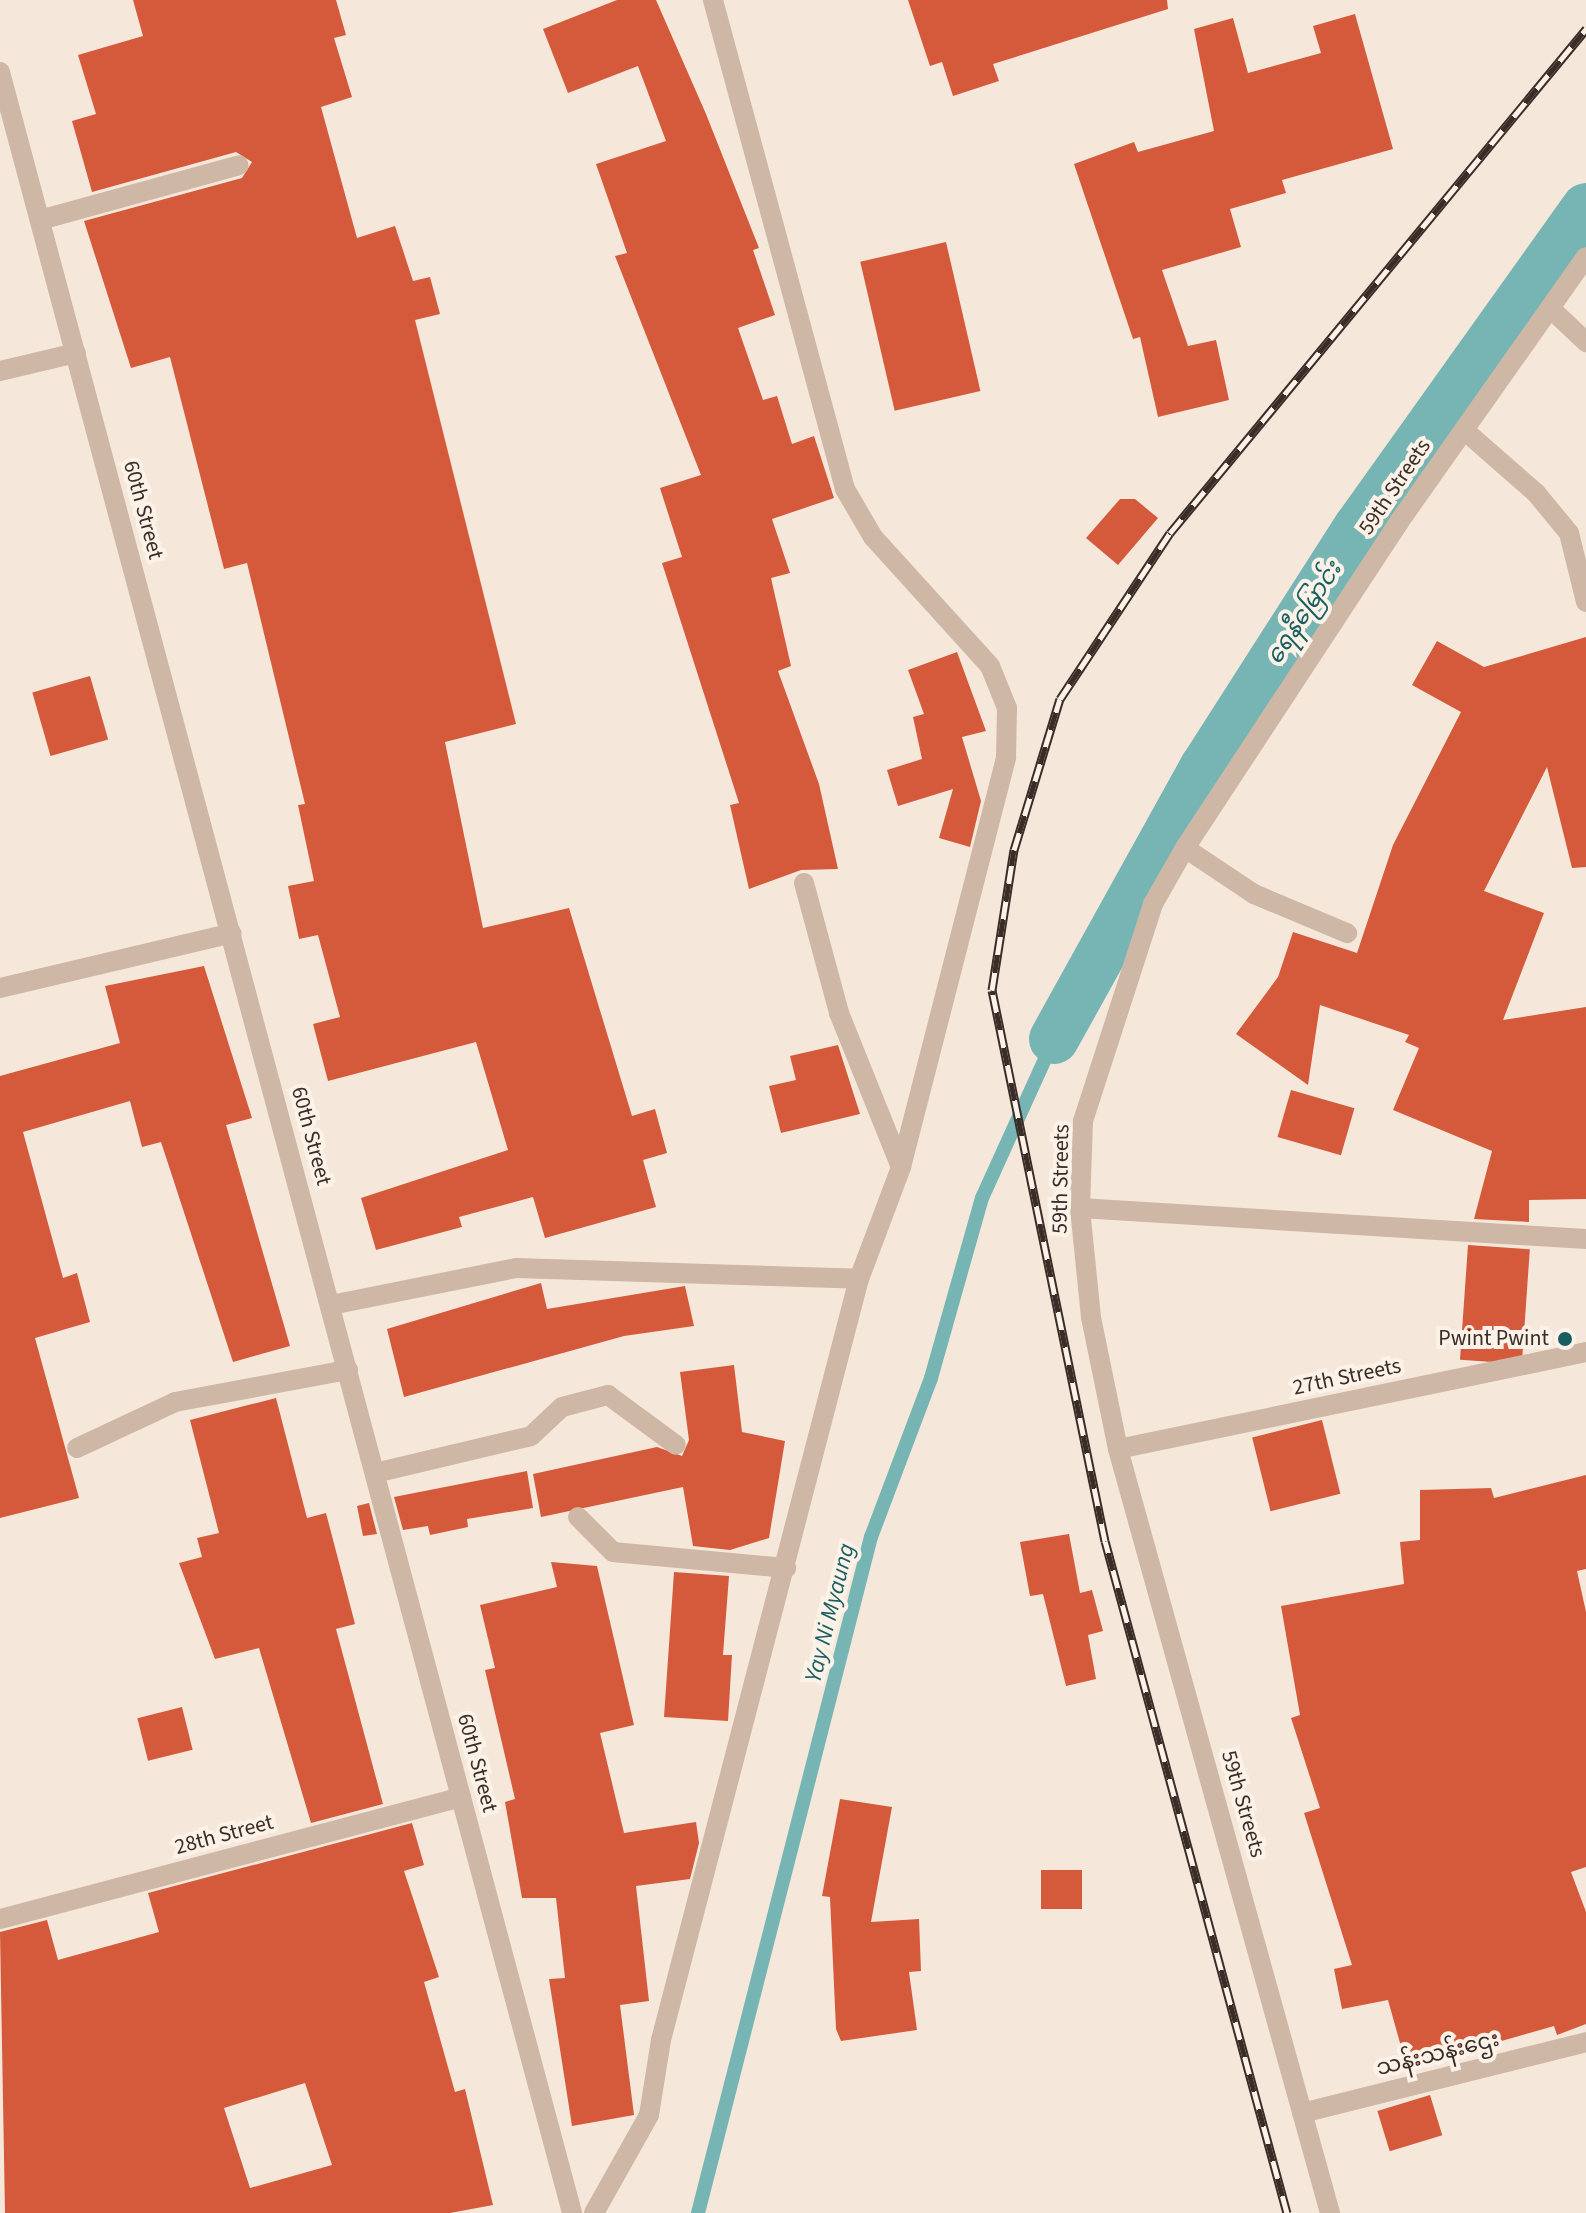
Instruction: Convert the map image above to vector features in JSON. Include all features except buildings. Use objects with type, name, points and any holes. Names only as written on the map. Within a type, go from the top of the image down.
[{"type":"street","points":[[594,2213],[649,2115],[661,2040],[859,1279],[901,1167],[1006,757],[1007,708],[990,666],[873,537],[845,489],[713,0]]},
{"type":"street","name":"60th Street","points":[[0,72],[572,2213]]},
{"type":"street","points":[[40,220],[239,165]]},
{"type":"street","name":"59th Streets","points":[[1330,2213],[1118,1449],[1091,1317],[1080,1208],[1083,1121],[1105,1040],[1153,904],[1185,848],[1464,430],[1586,257]]},
{"type":"street","points":[[1550,308],[1586,342]]},
{"type":"street","points":[[0,371],[76,353]]},
{"type":"street","points":[[1464,430],[1536,493],[1586,554]]},
{"type":"street","points":[[1569,533],[1586,602]]},
{"type":"street","points":[[1185,848],[1261,898],[1347,933]]},
{"type":"street","points":[[804,883],[839,1013],[901,1167]]},
{"type":"street","points":[[0,988],[232,933]]},
{"type":"street","points":[[1080,1208],[1586,1239]]},
{"type":"street","points":[[331,1305],[516,1268],[859,1279]]},
{"type":"street","name":"27th Streets","points":[[1118,1449],[1586,1352]]},
{"type":"street","points":[[77,1448],[175,1402],[348,1370]]},
{"type":"street","points":[[375,1473],[531,1436],[562,1407],[608,1395],[676,1445]]},
{"type":"street","points":[[578,1517],[613,1552],[786,1568]]},
{"type":"street","name":"28th Street","points":[[0,1919],[461,1797]]},
{"type":"street","name":"သန်းသန်းဌေး","points":[[1302,2113],[1586,2042]]},
{"type":"waterway","name":"ရေနီမြောင်း","points":[[1054,1039],[1205,767],[1358,528],[1586,208]]},
{"type":"waterway","name":"Yay Ni Myaung","points":[[698,2213],[871,1537],[931,1378],[982,1198],[1054,1039]]},
{"type":"railway","points":[[1287,2213],[1105,1541],[992,990],[1014,850],[1060,699],[1170,533],[1586,29]]},
{"type":"place","name":"Pwint Pwint","points":[[1565,1339]]}]
